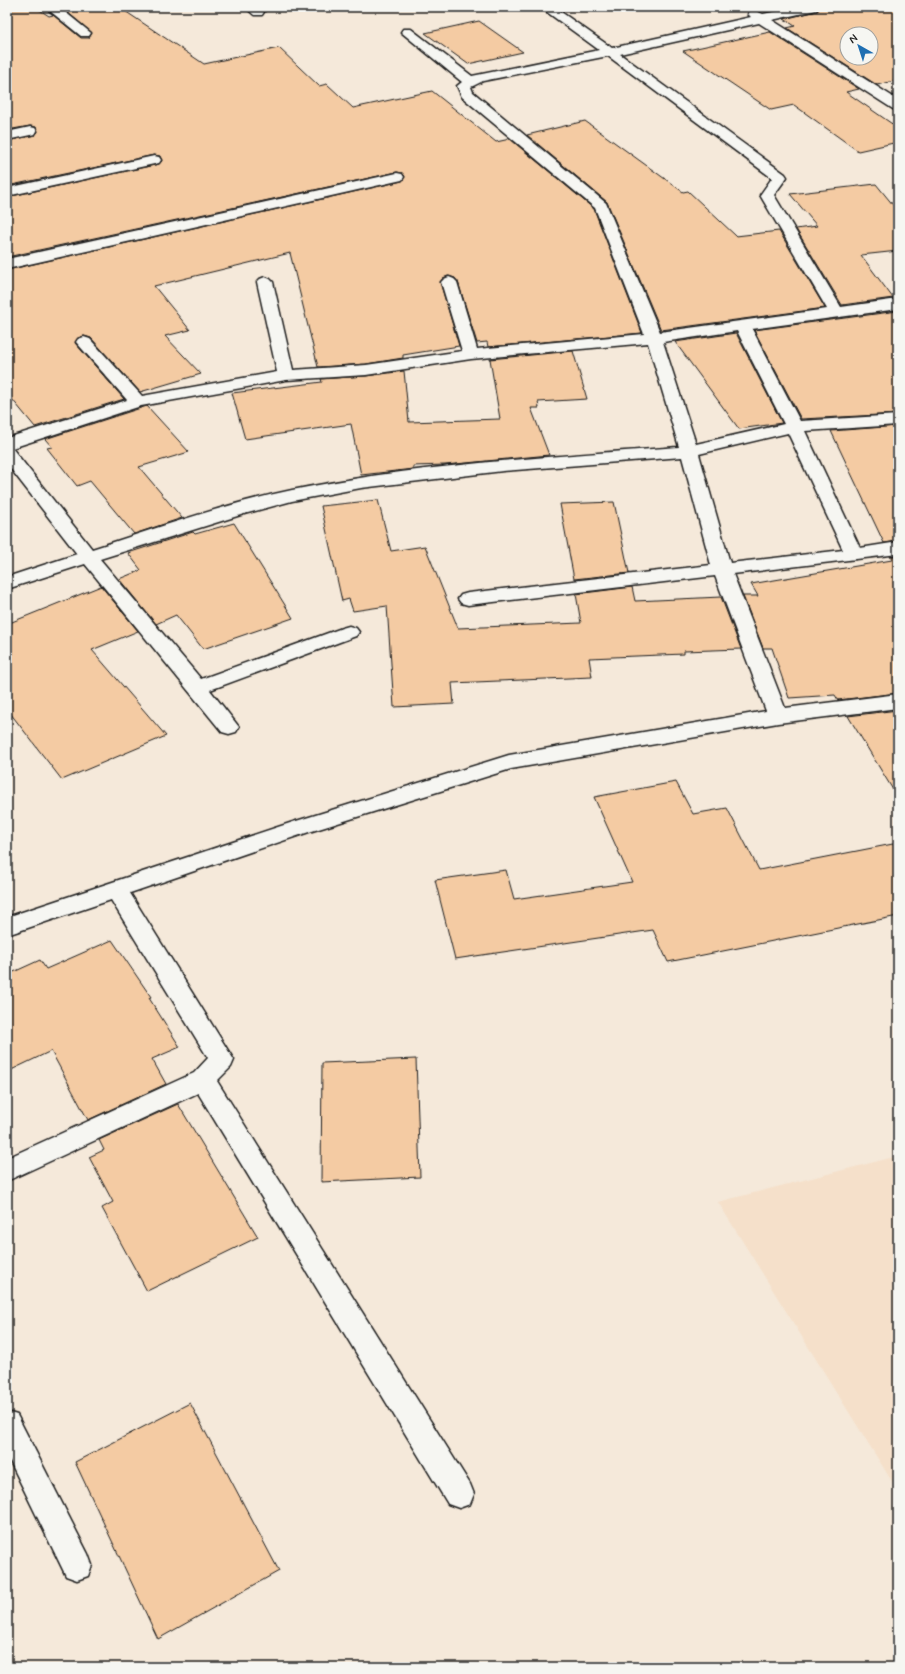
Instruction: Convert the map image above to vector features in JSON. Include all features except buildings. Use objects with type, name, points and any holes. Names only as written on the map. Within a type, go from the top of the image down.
[{"type":"street","points":[[51,7],[84,33]]},
{"type":"street","points":[[546,7],[610,52],[780,177],[767,195],[837,313]]},
{"type":"street","points":[[743,7],[898,106]]},
{"type":"street","points":[[778,716],[722,569],[689,451],[654,338],[601,206],[467,94],[464,86],[479,78],[610,52],[813,7]]},
{"type":"street","points":[[407,32],[471,82]]},
{"type":"street","points":[[7,136],[30,131]]},
{"type":"street","points":[[7,192],[154,160]]},
{"type":"street","points":[[7,264],[397,177]]},
{"type":"street","points":[[265,282],[286,375]]},
{"type":"street","points":[[449,282],[471,354]]},
{"type":"street","points":[[7,444],[138,402],[286,375],[366,370],[471,354],[654,338],[898,304]]},
{"type":"street","points":[[742,326],[794,427],[854,554]]},
{"type":"street","points":[[84,342],[138,402]]},
{"type":"street","points":[[7,584],[154,535],[283,498],[361,483],[503,466],[689,451],[794,427],[898,420]]},
{"type":"street","points":[[7,452],[88,556],[228,727]]},
{"type":"street","points":[[468,599],[898,548]]},
{"type":"street","points":[[197,688],[349,632]]},
{"type":"street","points":[[7,926],[301,827],[510,762],[778,716],[898,701]]},
{"type":"street","points":[[7,1170],[203,1080],[222,1060],[116,889]]},
{"type":"street","points":[[203,1080],[459,1494]]},
{"type":"street","points":[[7,1425],[77,1565]]},
{"type":"shaded area","points":[[898,1156],[898,1491],[718,1202]]}]
